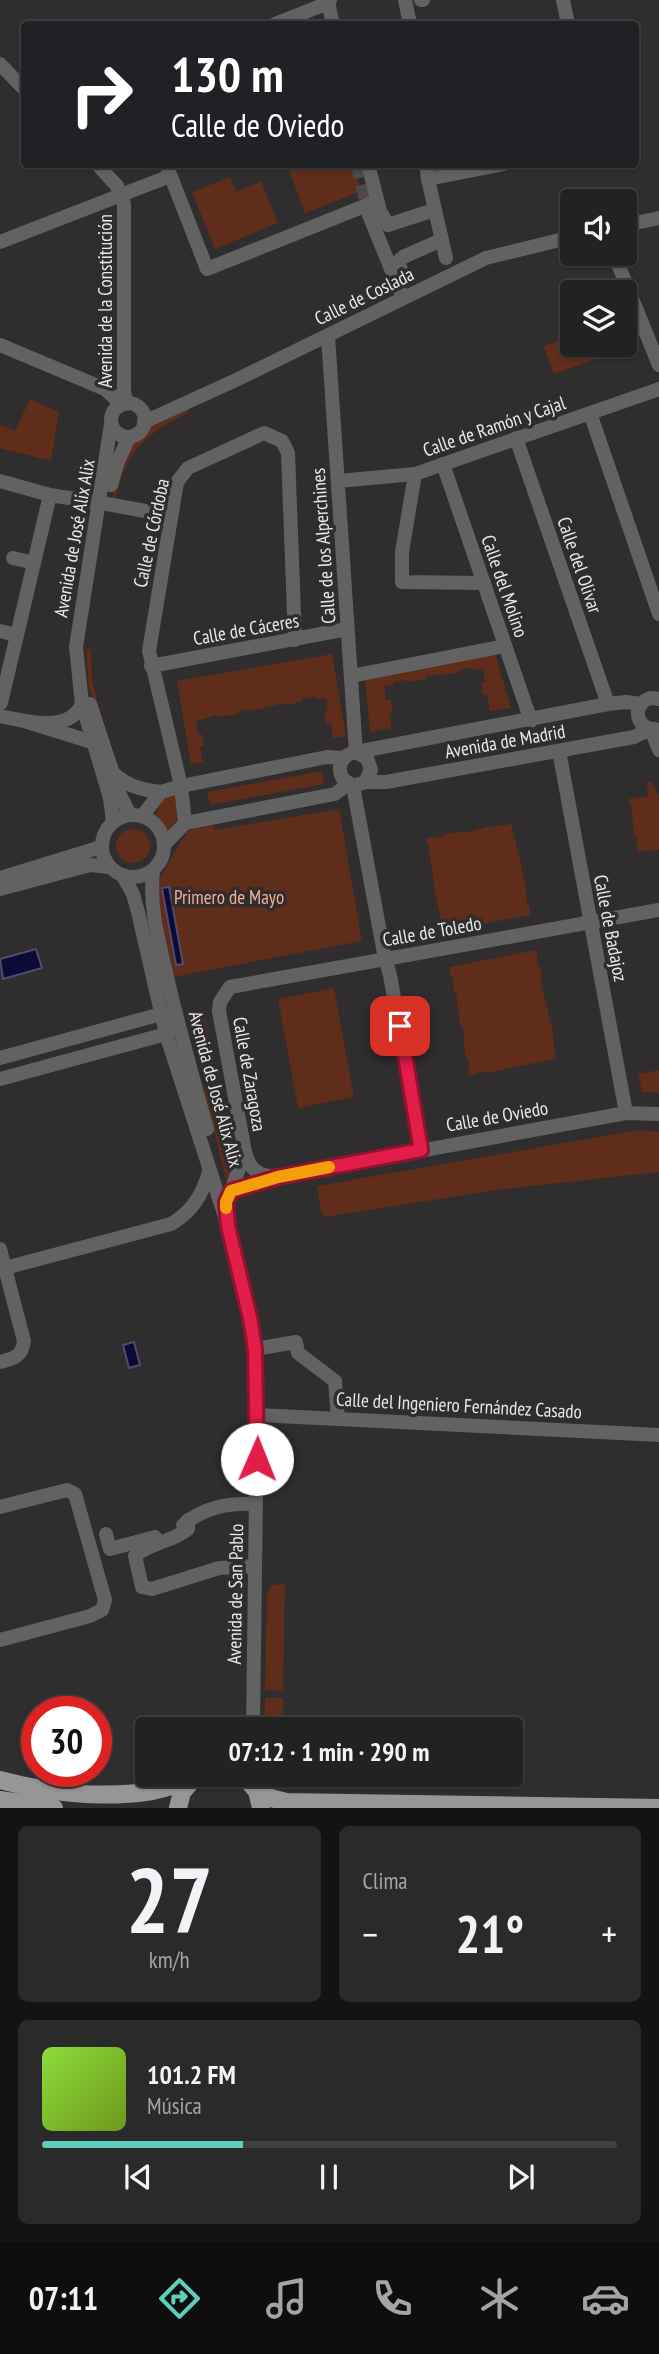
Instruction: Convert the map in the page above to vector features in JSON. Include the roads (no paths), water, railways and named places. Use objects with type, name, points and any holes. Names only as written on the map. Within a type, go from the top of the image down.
[{"type":"main road","points":[[14,1778],[104,1796],[153,1791],[164,1787]]},
{"type":"main road","points":[[178,1808],[186,1787]]},
{"type":"main road","points":[[254,1787],[271,1798],[286,1802],[659,1808]]},
{"type":"main road","points":[[0,1800],[54,1808]]},
{"type":"street","points":[[405,0],[409,21]]},
{"type":"street","points":[[564,0],[568,21]]},
{"type":"street","points":[[282,21],[329,2],[332,21]]},
{"type":"street","points":[[0,64],[21,86]]},
{"type":"street","name":"Avenida de la Constitución","points":[[101,168],[122,195],[124,389],[133,410]]},
{"type":"street","points":[[369,168],[377,201],[388,225],[434,210]]},
{"type":"street","points":[[446,258],[427,172],[466,168]]},
{"type":"street","points":[[0,242],[122,195],[168,170],[207,269],[377,201]]},
{"type":"street","points":[[369,215],[407,296]]},
{"type":"street","points":[[637,223],[659,218]]},
{"type":"street","name":"Calle de Coslada","points":[[133,410],[179,406],[486,258],[560,239]]},
{"type":"street","points":[[407,296],[398,262],[403,257],[437,242]]},
{"type":"street","points":[[619,266],[659,365]]},
{"type":"street","name":"Calle de los Alperchines","points":[[328,336],[351,676],[352,755]]},
{"type":"street","points":[[0,345],[105,389],[133,410],[139,432],[129,437],[118,434],[111,424],[112,413],[133,410]]},
{"type":"street","name":"Calle de Ramón y Cajal","points":[[338,481],[415,474],[659,389]]},
{"type":"street","points":[[590,413],[659,614]]},
{"type":"street","name":"Avenida de José Alix Alix","points":[[111,424],[103,504],[81,648],[89,700],[120,795],[136,815]]},
{"type":"street","name":"Calle de Córdoba","points":[[185,823],[181,786],[149,651],[177,482],[188,468],[264,433],[282,441],[288,453],[295,640]]},
{"type":"street","name":"Avenida de José Alix Alix","points":[[113,822],[110,798],[82,704],[76,647],[103,504],[129,437]]},
{"type":"street","name":"Calle del Olivar","points":[[516,438],[608,704]]},
{"type":"street","name":"Calle del Molino","points":[[443,464],[531,721]]},
{"type":"street","points":[[415,474],[402,552],[402,582],[484,583]]},
{"type":"street","points":[[0,481],[50,495],[162,514]]},
{"type":"street","points":[[50,495],[1,710],[24,721],[92,742],[112,768],[139,789],[161,792]]},
{"type":"street","points":[[6,556],[34,564]]},
{"type":"street","name":"Calle de Cáceres","points":[[151,666],[347,629]]},
{"type":"street","points":[[0,631],[16,635]]},
{"type":"street","points":[[351,676],[505,646]]},
{"type":"street","name":"Avenida de Madrid","points":[[161,792],[327,757],[352,755],[608,704],[640,704],[648,699],[659,698]]},
{"type":"street","points":[[24,721],[60,723],[78,712],[82,704]]},
{"type":"street","points":[[640,704],[640,722],[654,729],[659,750]]},
{"type":"street","name":"Avenida de Madrid","points":[[185,823],[335,794],[355,784],[386,782],[559,751],[634,737],[654,729]]},
{"type":"street","name":"Calle de Badajoz","points":[[559,751],[626,1113]]},
{"type":"street","points":[[355,784],[371,774],[370,764],[364,756],[352,755],[340,772],[355,784],[421,1150]]},
{"type":"street","points":[[109,867],[101,847],[105,831],[113,822],[136,815],[161,792]]},
{"type":"street","points":[[0,889],[90,865],[105,865],[123,876],[143,876],[153,871],[162,860],[165,844],[161,831],[154,822],[136,815]]},
{"type":"street","points":[[165,844],[185,823]]},
{"type":"street","points":[[0,878],[101,847]]},
{"type":"street","name":"Avenida de José Alix Alix","points":[[153,871],[150,891],[152,908],[177,1020],[229,1196],[228,1226]]},
{"type":"street","name":"Avenida de José Alix Alix","points":[[123,876],[133,894],[166,1034],[228,1226]]},
{"type":"street","name":"Calle de Toledo","points":[[220,1002],[230,988],[659,910]]},
{"type":"street","name":"Avenida de José Alix Alix","points":[[137,1020],[153,995],[153,977]]},
{"type":"street","name":"Calle de Zaragoza","points":[[220,1002],[219,1012],[248,1163],[253,1171],[278,1177]]},
{"type":"street","points":[[0,1059],[161,1014],[177,1020],[166,1034],[0,1079]]},
{"type":"street","points":[[148,1039],[158,1042],[172,1053]]},
{"type":"street","name":"Calle de Oviedo","points":[[229,1196],[278,1177],[626,1113],[659,1114]]},
{"type":"street","name":"Calle de Zaragoza","points":[[229,1196],[245,1152]]},
{"type":"street","points":[[5,1268],[171,1224],[191,1209],[199,1199],[209,1172]]},
{"type":"street","name":"Avenida de San Pablo","points":[[228,1226],[255,1349],[257,1415],[253,1717]]},
{"type":"street","points":[[0,1249],[24,1341],[20,1354],[0,1362]]},
{"type":"street","points":[[255,1349],[296,1342],[298,1353],[335,1381],[338,1419]]},
{"type":"street","name":"Calle del Ingeniero Fernández Casado","points":[[257,1415],[659,1435]]},
{"type":"street","points":[[0,1507],[67,1490],[75,1494],[105,1600],[102,1610],[90,1616],[0,1640]]},
{"type":"street","points":[[106,1534],[110,1549],[176,1530],[200,1512],[231,1504],[256,1504]]},
{"type":"street","points":[[188,1520],[187,1529],[176,1538],[141,1550],[135,1556],[142,1587],[152,1589],[229,1566],[255,1566]]},
{"type":"tunnel","points":[[359,168],[369,215]]},
{"type":"park label","name":"Primero de Mayo","points":[[229,897]]}]
